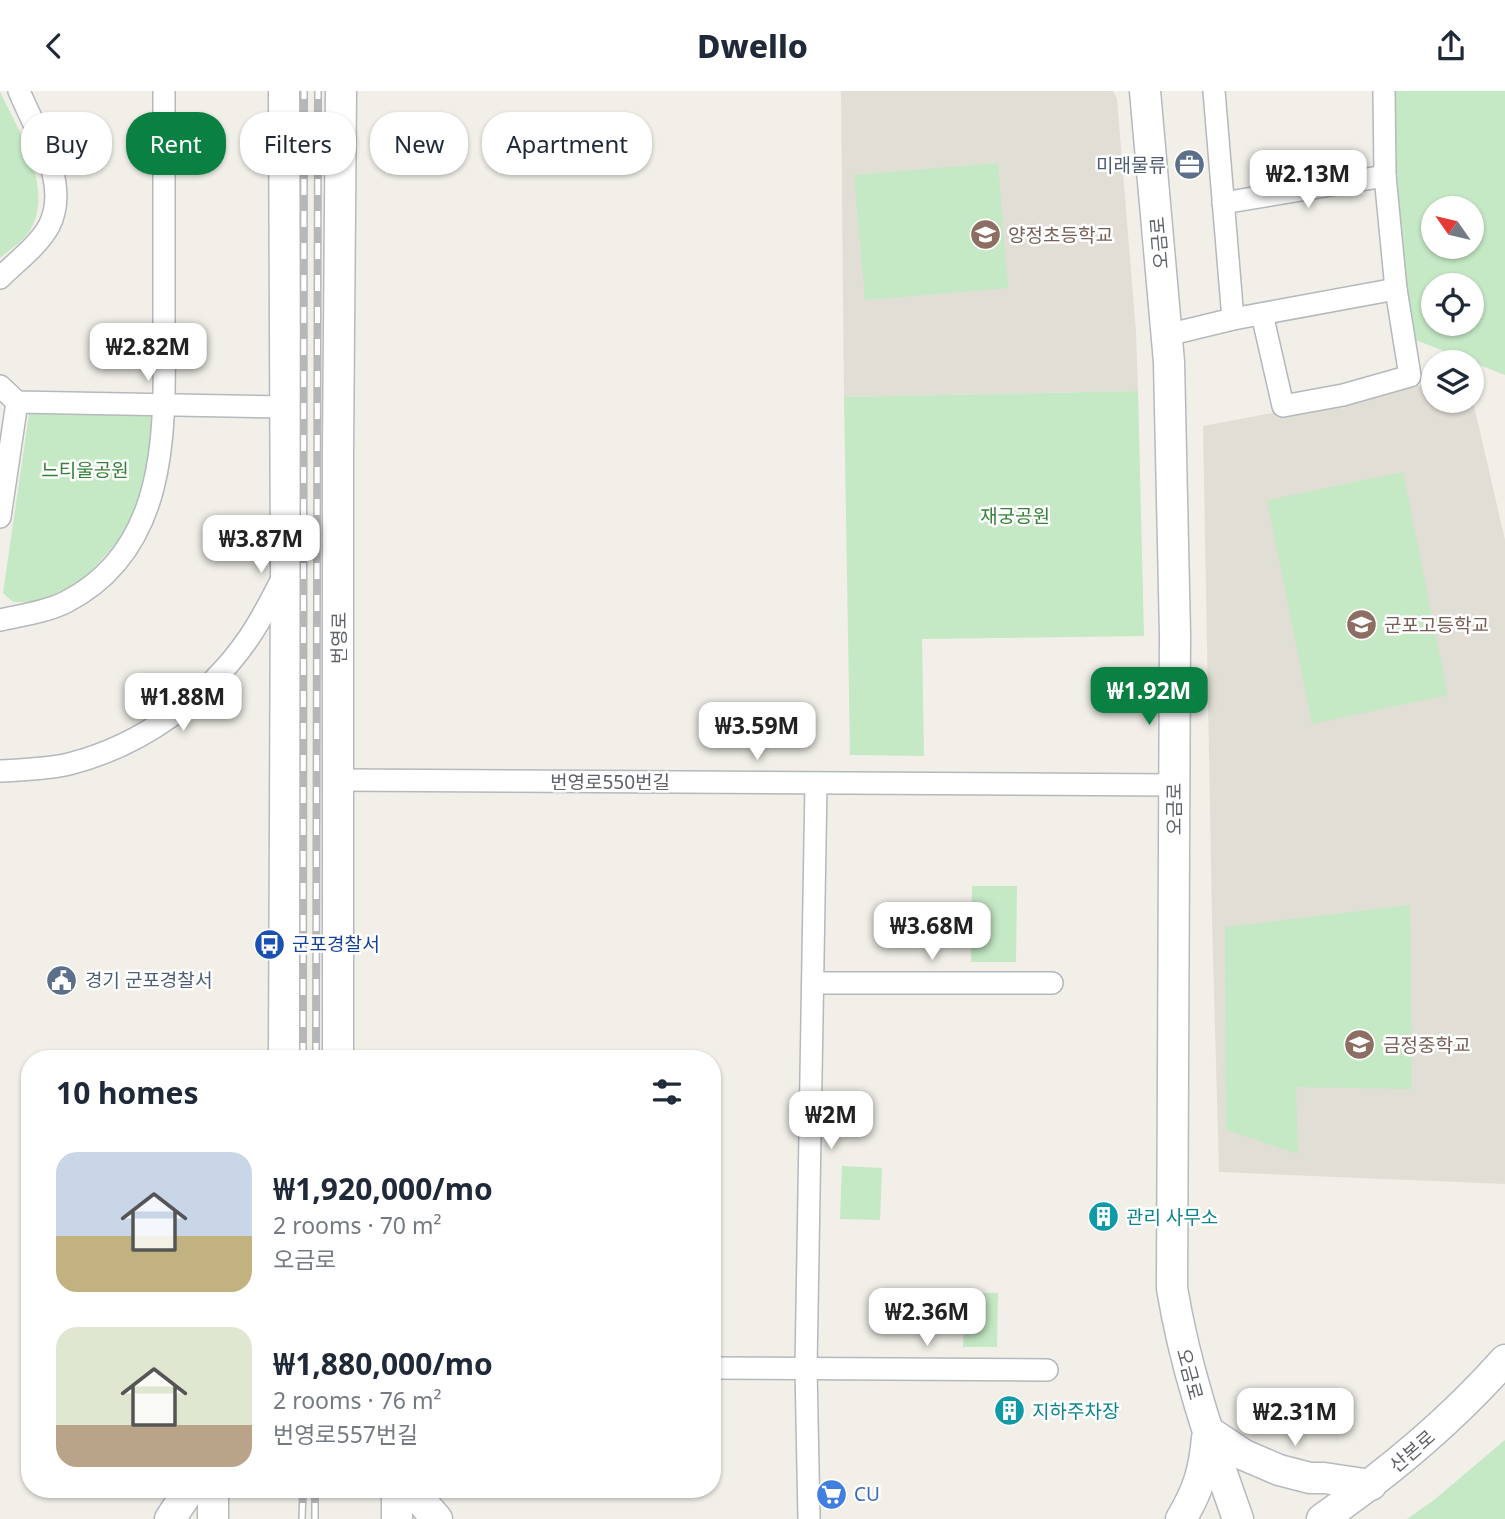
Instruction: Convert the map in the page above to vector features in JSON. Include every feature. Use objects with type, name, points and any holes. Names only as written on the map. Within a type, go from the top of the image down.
[{"type":"street","points":[[0,278],[39,241],[49,226],[55,210],[57,192],[54,174],[19,91]]},
{"type":"street","points":[[0,620],[42,611],[88,589],[110,568],[132,540],[146,512],[157,475],[164,404],[164,91]]},
{"type":"street","points":[[284,91],[284,1050]]},
{"type":"street","name":"번영로","points":[[338,1050],[341,91]]},
{"type":"street","name":"오금로","points":[[1145,91],[1167,335],[1175,635],[1172,1289],[1195,1396],[1238,1519]]},
{"type":"street","points":[[1213,91],[1233,319]]},
{"type":"street","points":[[1262,314],[1283,406],[1343,394],[1410,376],[1396,289],[1385,176],[1384,91]]},
{"type":"street","points":[[1223,203],[1385,176]]},
{"type":"street","points":[[1167,335],[1233,319],[1396,289]]},
{"type":"street","points":[[0,386],[17,402],[285,407]]},
{"type":"street","points":[[0,517],[2,485],[17,402]]},
{"type":"street","points":[[0,771],[70,764],[136,738],[170,716],[201,693],[249,638],[286,572]]},
{"type":"street","name":"번영로550번길","points":[[339,780],[1174,785]]},
{"type":"street","points":[[809,1519],[806,1368],[816,783]]},
{"type":"street","points":[[813,983],[1052,983]]},
{"type":"street","name":"산본로","points":[[1322,1519],[1356,1500],[1449,1419],[1502,1363]]},
{"type":"street","points":[[721,1367],[1047,1370]]},
{"type":"street","points":[[1181,1519],[1198,1487],[1204,1467],[1208,1431],[1235,1450],[1279,1470],[1310,1478],[1324,1478],[1356,1500]]},
{"type":"street","points":[[170,1519],[184,1498]]},
{"type":"street","points":[[213,1498],[213,1519]]},
{"type":"street","points":[[397,1498],[397,1519]]},
{"type":"street","points":[[419,1498],[437,1519]]},
{"type":"shaded area","name":"양정초등학교","points":[[841,91],[1113,91],[1117,99],[1136,332],[1138,391],[844,397]]},
{"type":"shaded area","points":[[1421,385],[1421,413],[1476,413],[1505,540],[1505,1184],[1219,1172],[1203,426]]},
{"type":"green space","points":[[1390,91],[1505,91],[1505,375],[1484,367],[1484,350],[1441,350],[1403,335]]},
{"type":"green space","points":[[0,92],[21,136],[21,175],[35,175],[38,198],[36,216],[29,232],[0,258]]},
{"type":"green space","points":[[998,163],[1008,288],[865,300],[854,175]]},
{"type":"green space","name":"재궁공원","points":[[1138,391],[1144,636],[922,639],[924,756],[850,755],[844,397]]},
{"type":"green space","name":"느티울공원","points":[[30,407],[151,411],[152,466],[127,531],[83,580],[38,602],[13,602],[3,593]]},
{"type":"green space","points":[[1403,472],[1448,695],[1312,724],[1267,500]]},
{"type":"green space","points":[[972,886],[1017,886],[1016,962],[971,962]]},
{"type":"green space","points":[[1410,905],[1412,1089],[1296,1087],[1298,1154],[1226,1130],[1225,927]]},
{"type":"green space","points":[[842,1166],[882,1168],[880,1220],[840,1219]]},
{"type":"green space","points":[[944,1292],[998,1293],[997,1347],[963,1347],[964,1319],[943,1318]]},
{"type":"green space","points":[[1505,1440],[1505,1519],[1407,1519],[1434,1500]]},
{"type":"railway","points":[[303,1050],[304,91]]},
{"type":"railway","points":[[316,1050],[318,91]]},
{"type":"railway","points":[[302,1519],[303,1498]]},
{"type":"railway","points":[[315,1498],[315,1519]]},
{"type":"place","name":"미래물류","points":[[1189,165]]},
{"type":"place","name":"양정초등학교","points":[[985,235]]},
{"type":"place","name":"군포고등학교","points":[[1361,625]]},
{"type":"place","name":"군포경찰서","points":[[269,944]]},
{"type":"place","name":"경기 군포경찰서","points":[[62,980]]},
{"type":"place","name":"금정중학교","points":[[1360,1045]]},
{"type":"place","name":"관리 사무소","points":[[1103,1217]]},
{"type":"place","name":"지하주차장","points":[[1009,1411]]},
{"type":"place","name":"CU","points":[[831,1494]]}]
